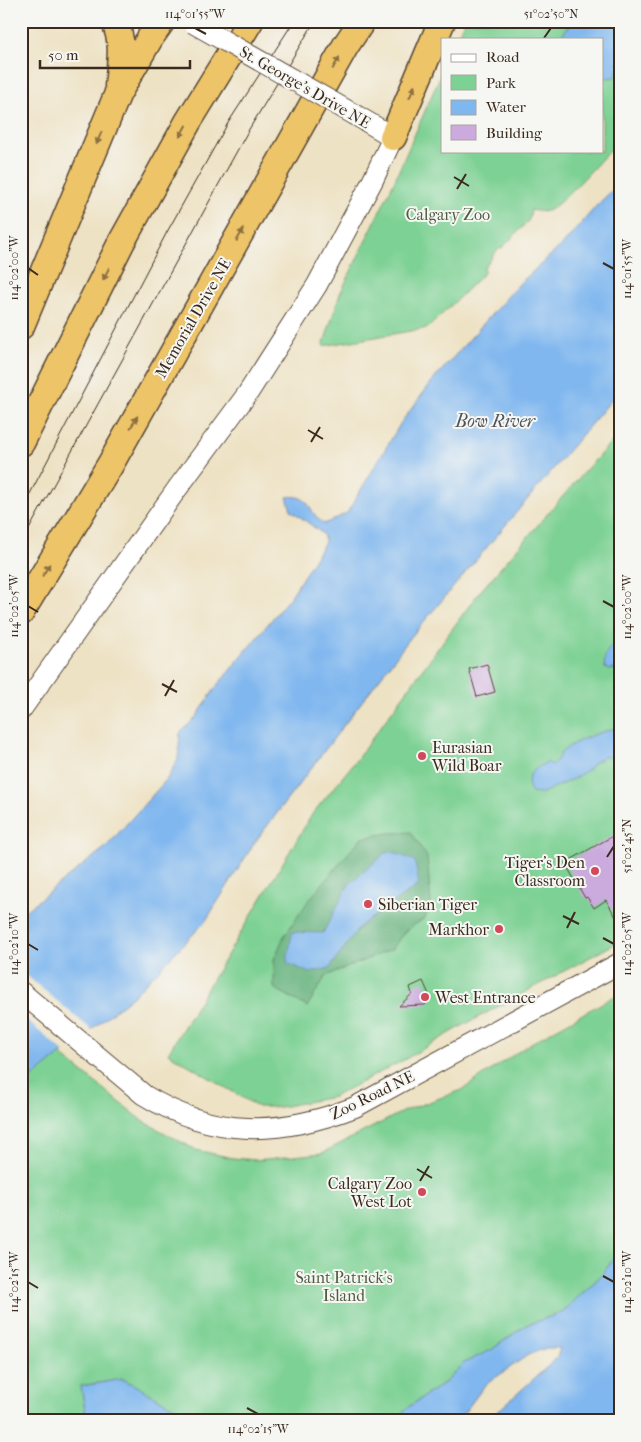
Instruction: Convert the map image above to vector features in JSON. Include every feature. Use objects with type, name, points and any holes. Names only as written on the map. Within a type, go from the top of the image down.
[{"type":"highway","points":[[114,21],[119,32],[122,48],[118,93]]},
{"type":"highway","points":[[21,326],[118,93],[162,21]]},
{"type":"highway","points":[[21,443],[121,242],[188,122],[250,21]]},
{"type":"highway","name":"Memorial Drive NE","points":[[21,612],[110,465],[250,219],[346,45],[362,21]]},
{"type":"highway","points":[[393,137],[442,21]]},
{"type":"street","name":"St. George's Drive NE","points":[[192,22],[393,137]]},
{"type":"street","points":[[21,710],[177,489],[248,393],[317,285],[373,180],[393,137]]},
{"type":"street","name":"Zoo Road NE","points":[[21,992],[144,1095],[163,1107],[209,1123],[232,1127],[279,1127],[325,1118],[355,1107],[620,963]]},
{"type":"green space","name":"Calgary Zoo","points":[[464,21],[620,21],[620,139],[553,208],[547,211],[531,210],[529,220],[502,248],[498,249],[484,268],[484,273],[428,328],[323,346],[340,294],[393,184],[441,74],[441,152],[604,152],[604,38],[456,38]]},
{"type":"green space","points":[[620,433],[620,941],[333,1097],[280,1107],[258,1107],[168,1053],[313,813],[354,763],[477,595]]},
{"type":"green space","points":[[411,832],[427,857],[431,903],[425,918],[405,931],[392,949],[326,976],[307,1007],[274,988],[274,959],[284,936],[308,901],[361,838],[389,833]],"holes":[[[349,884],[419,885],[360,926],[330,968],[323,934]]]},
{"type":"green space","name":"Saint Patrick's Island","points":[[620,993],[620,1250],[601,1276],[561,1313],[526,1325],[491,1350],[464,1363],[447,1381],[410,1406],[394,1421],[192,1421],[192,1417],[123,1379],[81,1386],[87,1421],[21,1421],[21,1087],[60,1054],[143,1121],[196,1150],[233,1158],[257,1160],[322,1153],[404,1111],[462,1090],[531,1043]]},
{"type":"green space","points":[[135,1410],[151,1421],[106,1421]]},
{"type":"water","points":[[566,21],[620,21],[620,63],[618,63],[616,77],[604,78],[604,38],[560,38],[568,27]]},
{"type":"water","name":"Bow River","points":[[620,183],[620,390],[411,637],[255,842],[205,922],[135,994],[21,1087],[21,914],[106,847],[167,779],[178,759],[180,733],[197,716],[216,687],[291,596],[325,542],[323,534],[291,510],[287,497],[301,498],[324,524],[347,513],[402,421],[434,379],[517,286],[564,243],[598,204]]},
{"type":"water","points":[[620,639],[620,668],[610,670],[605,668],[604,664],[608,651]]},
{"type":"water","points":[[620,727],[620,755],[612,759],[605,756],[575,778],[540,794],[532,793],[528,782],[530,774],[537,768],[547,762],[552,765],[562,752],[577,742],[598,733]]},
{"type":"water","points":[[391,851],[415,861],[419,885],[360,926],[330,968],[310,973],[287,963],[292,932],[323,933],[349,884],[385,853]]},
{"type":"water","points":[[620,1250],[620,1421],[484,1421],[498,1411],[557,1358],[560,1348],[546,1348],[528,1355],[485,1385],[458,1421],[394,1421],[410,1406],[447,1381],[464,1363],[491,1350],[526,1325],[561,1313],[601,1276]]},
{"type":"water","points":[[123,1379],[192,1417],[192,1421],[151,1421],[135,1410],[106,1421],[87,1421],[81,1386]]},
{"type":"pier","points":[[21,971],[93,1031],[65,1053],[21,1016]]},
{"type":"building","points":[[487,664],[495,692],[477,697],[469,669]]},
{"type":"building","name":"Tiger's Den Classroom","points":[[620,832],[620,924],[606,900],[594,908],[587,897],[585,898],[565,863]]},
{"type":"building","name":"West Entrance","points":[[423,981],[431,999],[425,1005],[399,1006],[412,994],[410,987]]},
{"type":"tram line","points":[[21,511],[167,232],[228,123],[294,21]]},
{"type":"tram line","points":[[21,544],[248,131],[315,21]]},
{"type":"place","name":"Eurasian Wild Boar","points":[[422,756]]},
{"type":"place","name":"Tiger's Den Classroom","points":[[595,871]]},
{"type":"place","name":"Siberian Tiger","points":[[368,904]]},
{"type":"place","name":"Markhor","points":[[499,929]]},
{"type":"place","name":"West Entrance","points":[[425,997]]},
{"type":"place","name":"Calgary Zoo West Lot","points":[[422,1192]]}]
